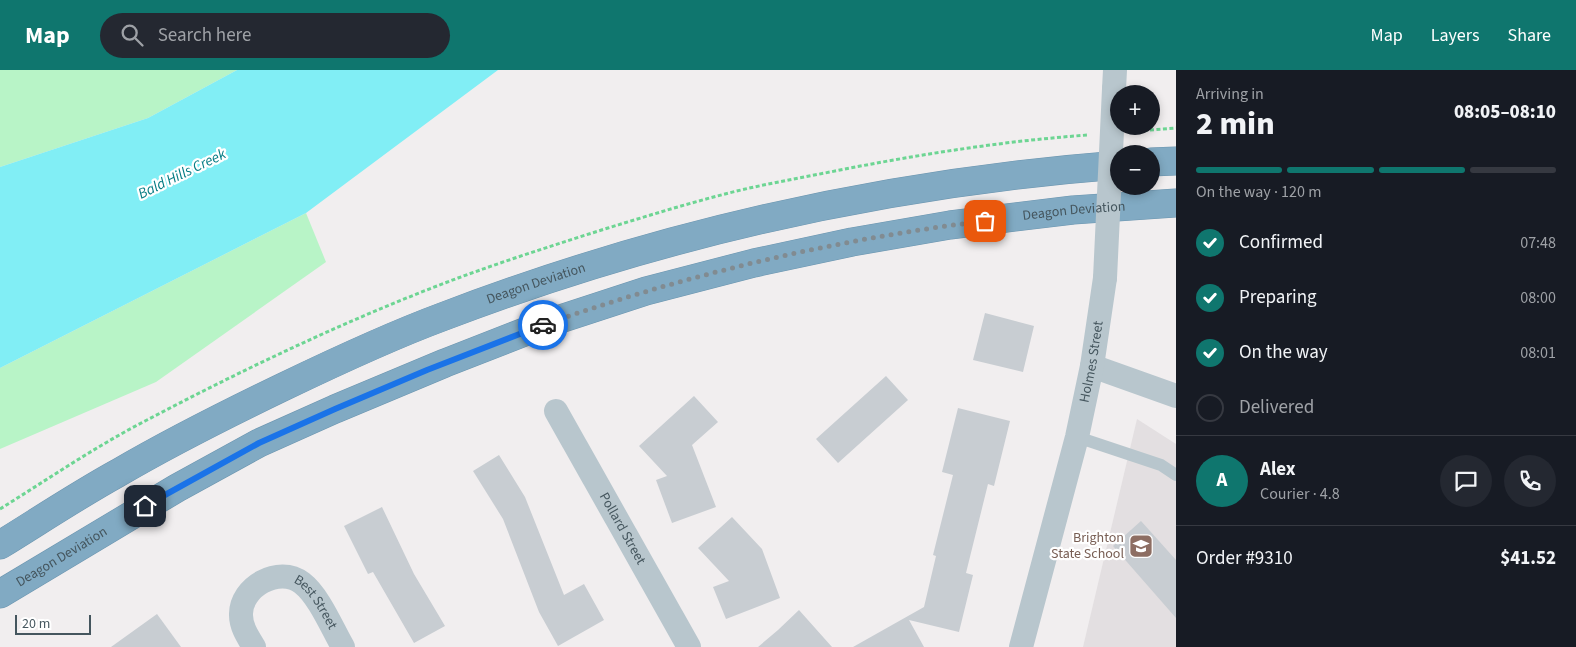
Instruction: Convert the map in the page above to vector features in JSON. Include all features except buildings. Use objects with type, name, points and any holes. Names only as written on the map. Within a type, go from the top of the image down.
[{"type":"highway","points":[[1160,162],[1176,161]]},
{"type":"highway","name":"Deagon Deviation","points":[[0,545],[117,473],[232,412],[324,368],[441,317],[565,274],[703,234],[827,205],[957,182],[1046,171],[1110,166]]},
{"type":"highway","name":"Deagon Deviation","points":[[0,594],[177,488],[259,443],[436,366],[545,324],[664,286],[754,263],[852,242],[950,225],[1072,210],[1176,203]]},
{"type":"street","name":"Holmes Street","points":[[1021,647],[1077,437],[1092,366],[1105,278],[1115,79]]},
{"type":"street","points":[[1092,366],[1176,396]]},
{"type":"street","name":"Pollard Street","points":[[556,411],[689,647]]},
{"type":"street","name":"Best Street","points":[[254,647],[244,630],[241,615],[243,599],[253,587],[268,579],[285,577],[300,581],[312,592],[343,647]]},
{"type":"lane","points":[[1077,437],[1161,465],[1176,475]]},
{"type":"path","points":[[1160,129],[1176,128]]},
{"type":"shaded area","name":"Brighton State School","points":[[1137,419],[1176,444],[1176,647],[1083,647]]},
{"type":"green space","points":[[0,70],[237,70],[148,118],[0,167]]},
{"type":"green space","points":[[306,213],[326,262],[156,382],[0,449],[0,368]]},
{"type":"water","name":"Bald Hills Creek","points":[[237,70],[498,70],[306,213],[0,368],[0,167],[148,118]]},
{"type":"way so far","points":[[543,325],[646,291],[754,263],[852,242],[950,225],[985,221]]},
{"type":"place","name":"Brighton State School","points":[[1141,546]]},
{"type":"route","points":[[145,506],[259,443],[427,370],[543,325]]}]
